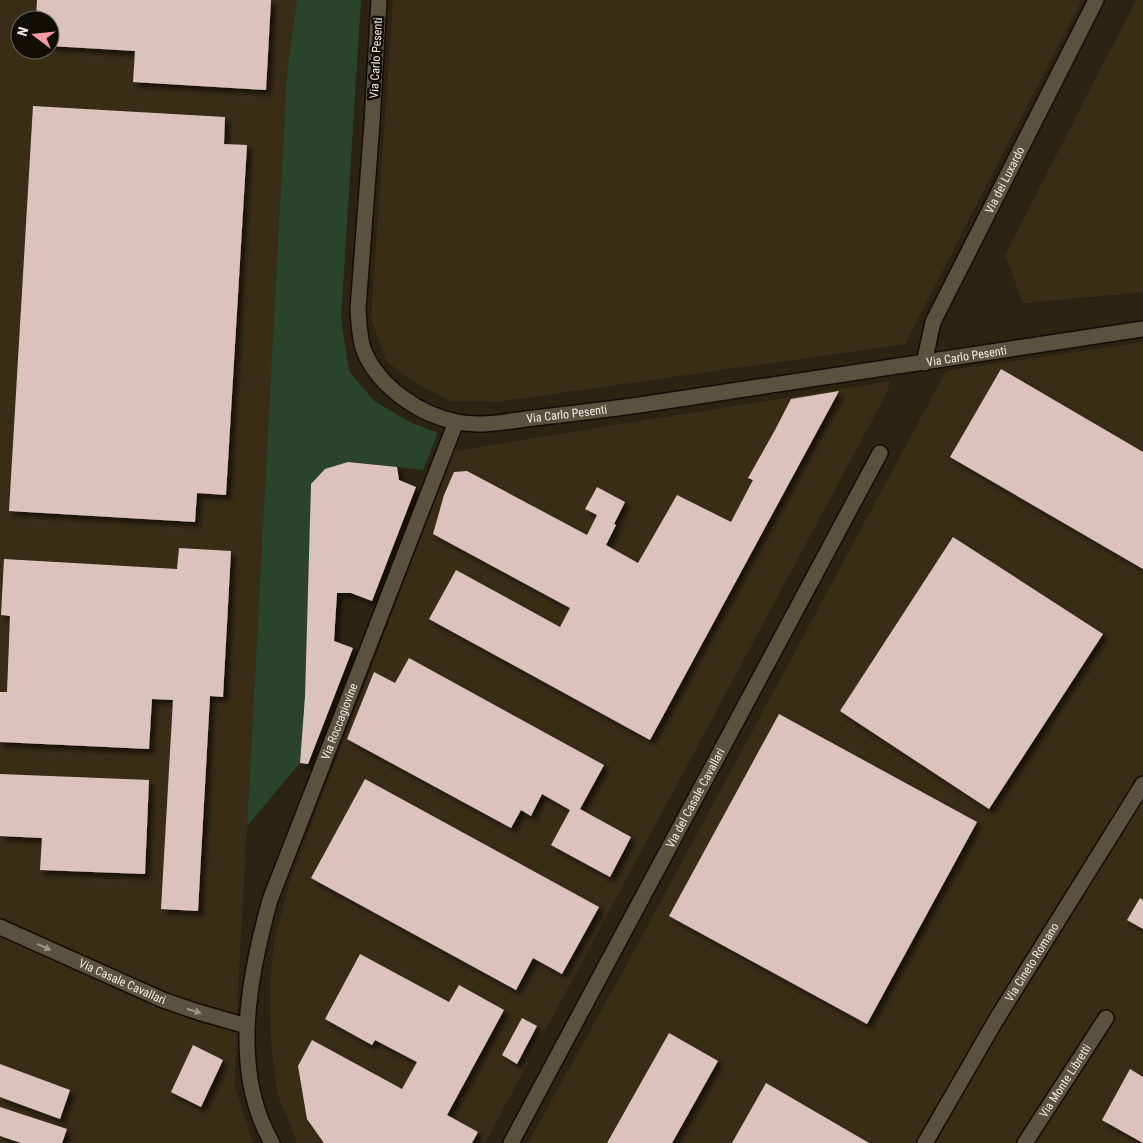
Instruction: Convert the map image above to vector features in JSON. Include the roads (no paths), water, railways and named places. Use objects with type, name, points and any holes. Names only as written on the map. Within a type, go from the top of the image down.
[{"type":"street","name":"Via Carlo Pesenti","points":[[379,0],[358,309],[359,332],[364,351],[384,381],[399,396],[434,416],[477,425],[603,411],[1143,329]]},
{"type":"street","name":"Via dei Luxardo","points":[[924,363],[933,322],[1096,0]]},
{"type":"street","name":"Via Roccagiovine","points":[[248,1026],[254,962],[270,900],[456,422]]},
{"type":"street","name":"Via del Casale Cavallari","points":[[510,1143],[880,453]]},
{"type":"street","name":"Via Cineto Romano","points":[[924,1143],[996,1020],[1143,784]]},
{"type":"street","name":"Via Casale Cavallari","points":[[0,927],[163,1000],[248,1026]]},
{"type":"street","name":"Via Monte Libretti","points":[[1025,1143],[1106,1018]]},
{"type":"street","points":[[248,1026],[250,1080],[263,1125],[272,1143]]}]
